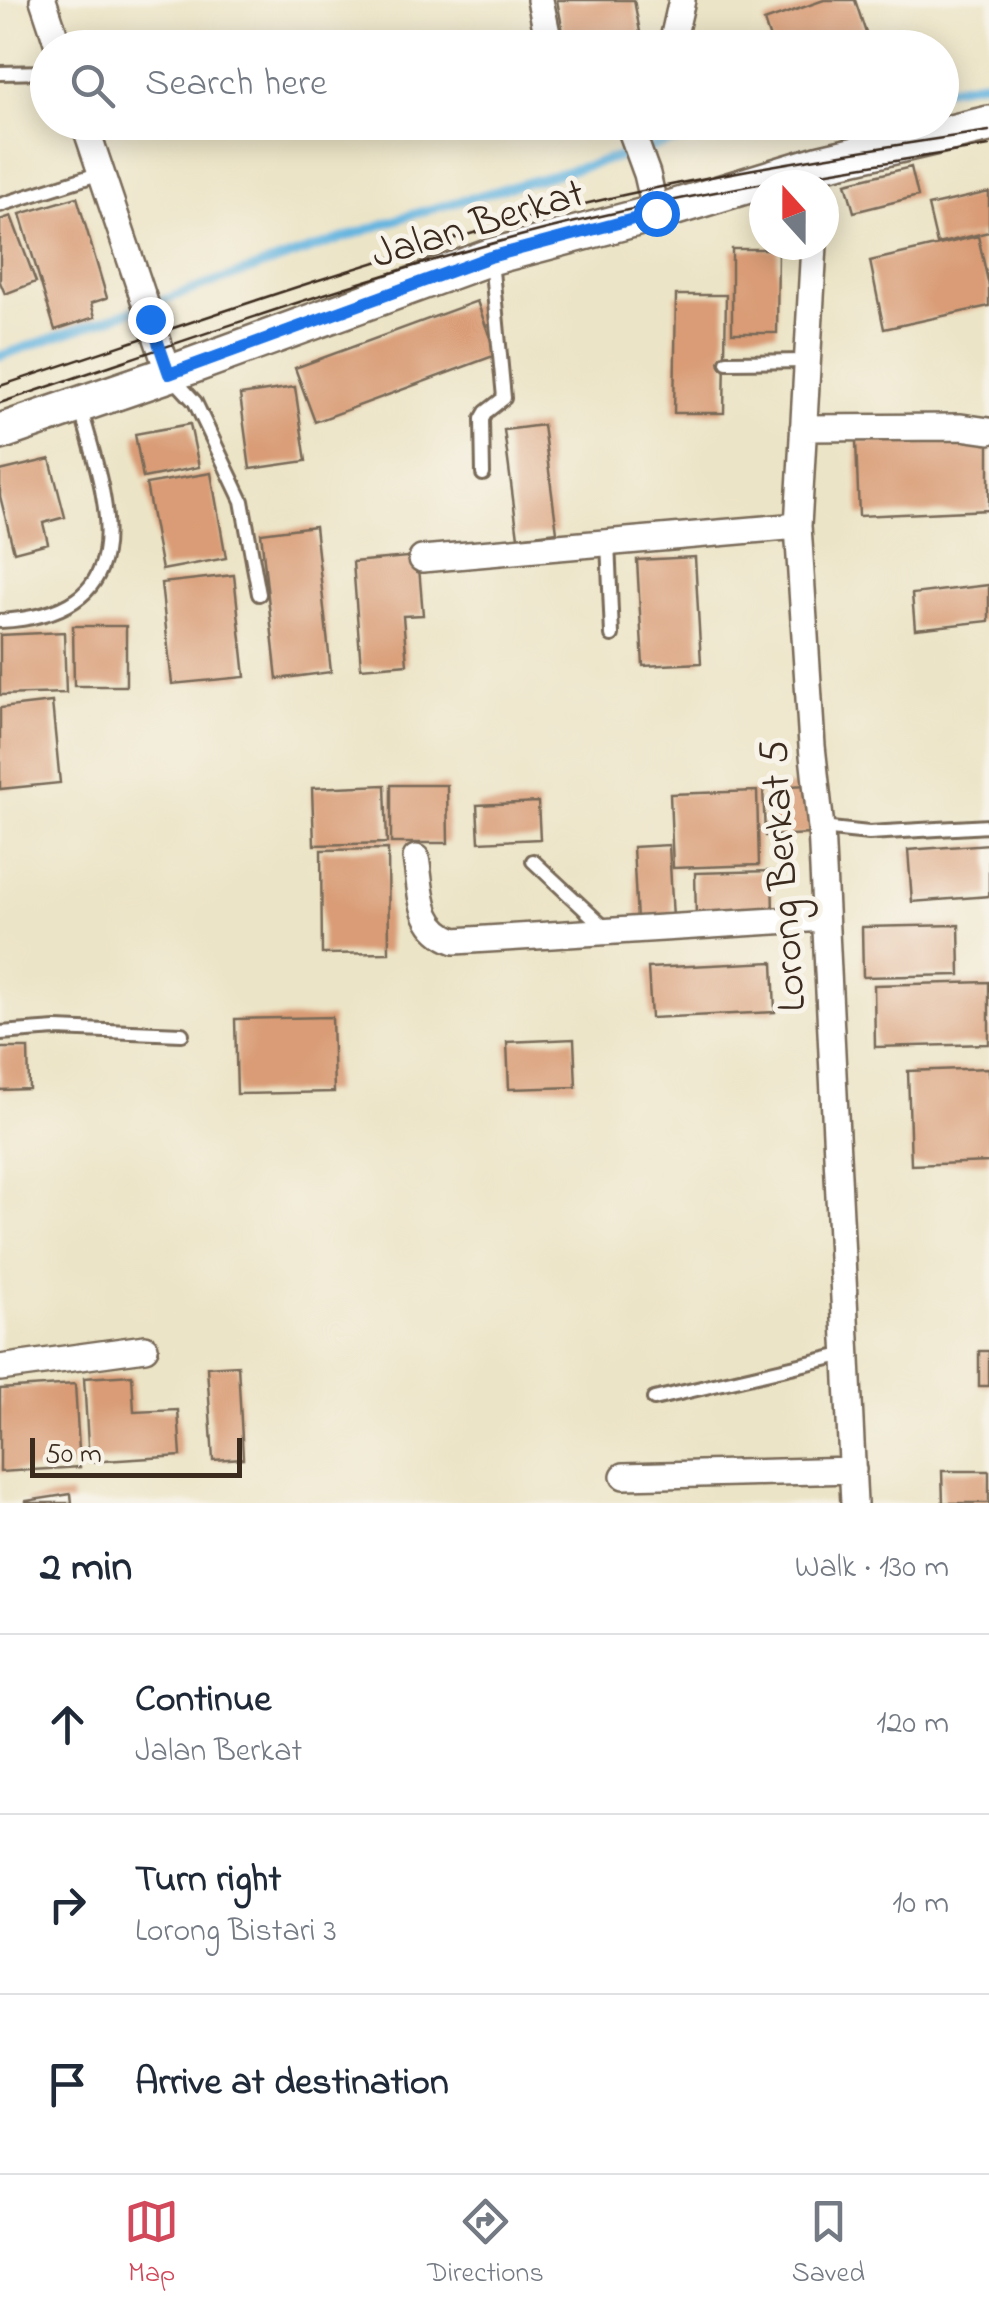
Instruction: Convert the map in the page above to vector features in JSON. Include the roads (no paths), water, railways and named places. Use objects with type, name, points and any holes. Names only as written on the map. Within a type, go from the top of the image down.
[{"type":"street","points":[[43,0],[53,30]]},
{"type":"street","points":[[540,0],[546,30]]},
{"type":"street","points":[[674,30],[682,0]]},
{"type":"street","name":"Jalan Berkat","points":[[959,133],[989,124]]},
{"type":"street","points":[[90,140],[169,374]]},
{"type":"street","points":[[635,140],[648,174],[656,213]]},
{"type":"street","name":"Jalan Berkat","points":[[834,170],[935,140]]},
{"type":"street","name":"Jalan Berkat","points":[[0,432],[490,257],[749,191]]},
{"type":"street","name":"Lorong Berkat 5","points":[[813,260],[798,526],[821,828],[854,1503]]},
{"type":"street","points":[[803,428],[962,426],[989,430]]},
{"type":"street","points":[[422,559],[798,526]]},
{"type":"street","points":[[416,858],[427,920],[438,936],[455,942],[824,918]]},
{"type":"street","points":[[0,1368],[144,1348]]},
{"type":"street","points":[[624,1476],[853,1470]]},
{"type":"lane","points":[[0,73],[30,72]]},
{"type":"lane","points":[[0,205],[101,172]]},
{"type":"lane","points":[[482,474],[482,419],[504,398],[490,257]]},
{"type":"lane","points":[[727,362],[807,361]]},
{"type":"lane","points":[[169,374],[195,402],[242,501],[259,594]]},
{"type":"lane","points":[[0,621],[30,620],[73,606],[96,582],[106,547],[104,491],[80,405]]},
{"type":"lane","points":[[608,542],[612,635]]},
{"type":"lane","points":[[821,828],[869,834],[989,826]]},
{"type":"lane","points":[[533,861],[608,932]]},
{"type":"lane","points":[[0,1033],[56,1029],[182,1034]]},
{"type":"lane","points":[[654,1399],[846,1354]]},
{"type":"waterway","points":[[959,86],[989,81]]},
{"type":"waterway","points":[[0,356],[410,215],[679,140]]},
{"type":"tram line","points":[[959,136],[989,131]]},
{"type":"tram line","points":[[0,386],[319,280],[513,222],[690,181],[931,140]]},
{"type":"tram line","points":[[0,403],[324,294],[520,236],[694,196],[989,146]]}]
